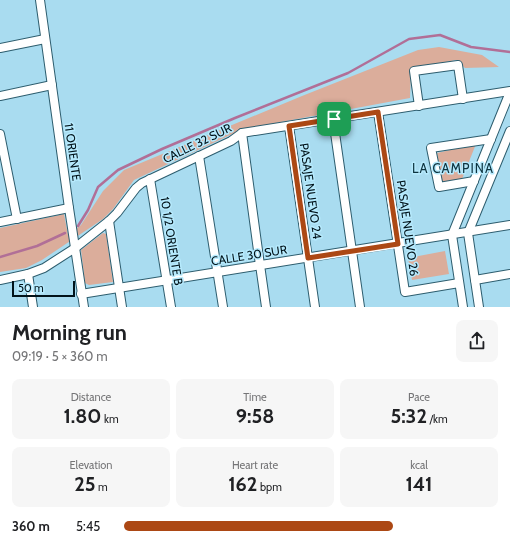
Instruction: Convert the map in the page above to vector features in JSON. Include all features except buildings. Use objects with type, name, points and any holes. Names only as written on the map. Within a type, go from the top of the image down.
[{"type":"street","name":"11 ORIENTE","points":[[40,0],[84,307]]},
{"type":"street","points":[[0,48],[45,39]]},
{"type":"street","points":[[419,106],[414,71],[458,65],[463,99]]},
{"type":"street","points":[[0,96],[52,85]]},
{"type":"street","points":[[463,307],[452,235],[510,92]]},
{"type":"street","name":"CALLE 32 SUR","points":[[0,280],[28,274],[44,268],[75,248],[109,221],[142,182],[231,141],[242,133],[510,92]]},
{"type":"street","name":"PASAJE NUEVO 26","points":[[378,112],[405,292],[460,282]]},
{"type":"street","points":[[334,119],[360,307]]},
{"type":"street","name":"PASAJE NUEVO 24","points":[[289,126],[315,307]]},
{"type":"street","points":[[242,133],[266,307]]},
{"type":"street","points":[[0,134],[17,218]]},
{"type":"street","points":[[479,307],[468,232],[509,136]]},
{"type":"street","points":[[474,181],[439,187],[431,148],[491,139]]},
{"type":"street","points":[[199,156],[223,307]]},
{"type":"street","name":"10 1/2 ORIENTE B","points":[[150,179],[171,307]]},
{"type":"street","points":[[0,222],[69,208]]},
{"type":"street","points":[[109,221],[122,307]]},
{"type":"street","name":"CALLE 30 SUR","points":[[82,294],[510,225]]},
{"type":"street","points":[[28,274],[33,307]]},
{"type":"street","points":[[475,280],[510,274]]},
{"type":"shaded area","points":[[439,47],[482,55],[499,67],[465,68],[456,60],[411,69],[410,98],[243,129],[134,180],[113,209],[103,219],[42,260],[26,268],[0,272],[0,228],[64,214],[68,235],[81,225],[103,191],[124,170],[302,96],[418,50]]},
{"type":"shaded area","points":[[476,144],[462,179],[442,183],[437,153]]},
{"type":"shaded area","points":[[103,233],[106,234],[113,282],[89,285],[85,283],[81,250]]},
{"type":"shaded area","points":[[445,251],[449,274],[412,280],[408,258]]},
{"type":"waterway","points":[[78,226],[88,210],[98,187],[118,170],[162,149],[235,118],[348,73],[409,39],[440,35],[471,47],[510,52]]},
{"type":"waterway","points":[[0,257],[37,246],[65,233]]},
{"type":"district","name":"LA CAMPINA","points":[[453,168]]},
{"type":"route","points":[[378,112],[398,244],[308,258],[289,126],[334,119],[378,112]]}]
